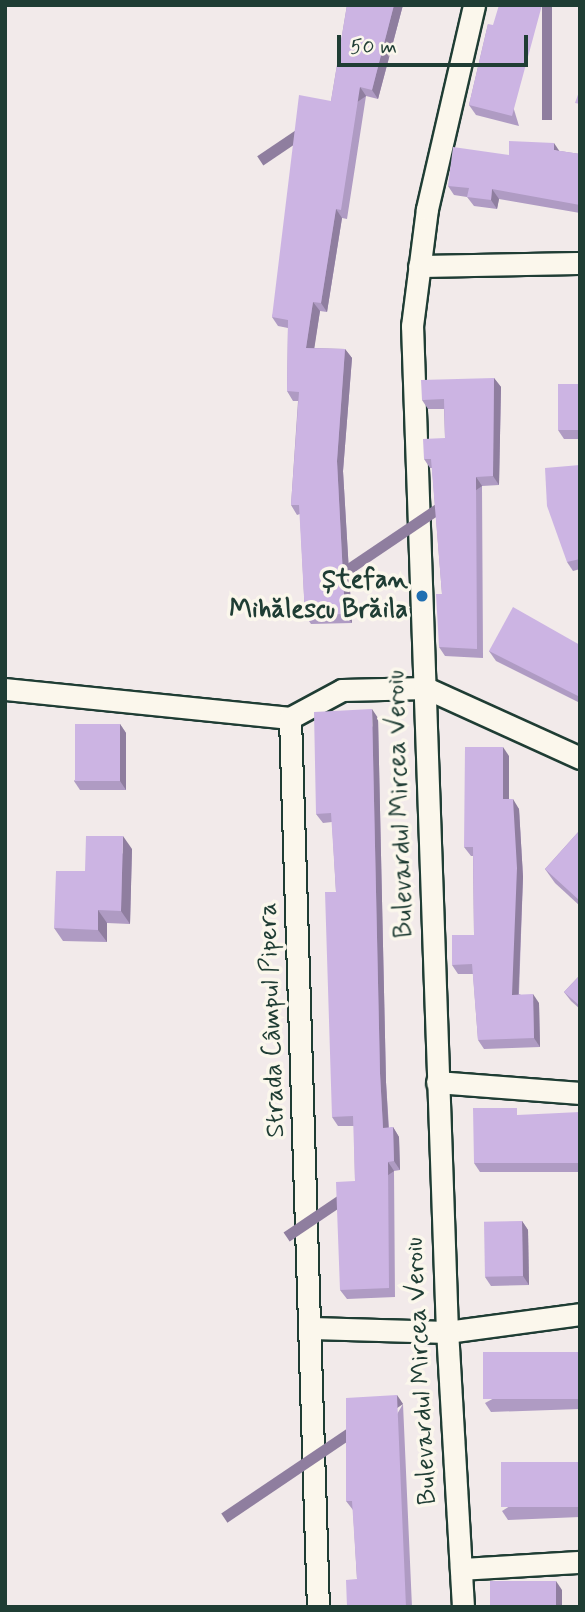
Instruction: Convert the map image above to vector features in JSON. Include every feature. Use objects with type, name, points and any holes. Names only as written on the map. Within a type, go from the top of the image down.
[{"type":"street","name":"Bulevardul Mircea Veroiu","points":[[463,1607],[447,1332],[426,688],[411,397],[419,266],[453,78],[474,5]]},
{"type":"street","points":[[419,266],[580,263]]},
{"type":"street","points":[[5,689],[290,718],[342,690],[426,688],[580,758]]},
{"type":"street","name":"Strada Câmpul Pipera","points":[[290,718],[312,1328],[318,1607]]},
{"type":"street","points":[[437,1082],[580,1093]]},
{"type":"street","points":[[312,1328],[447,1332],[580,1314]]},
{"type":"street","points":[[461,1569],[580,1562]]},
{"type":"building","points":[[347,5],[394,5],[372,90],[360,87],[341,210],[336,209],[321,303],[313,302],[306,348],[345,349],[337,461],[345,614],[305,615],[299,505],[291,505],[299,392],[287,391],[288,320],[272,317],[299,95],[331,101]]},
{"type":"building","points":[[499,5],[542,5],[512,116],[469,105],[488,24],[493,25]]},
{"type":"building","points":[[580,89],[580,104],[575,103]]},
{"type":"building","points":[[509,141],[554,143],[554,150],[580,154],[580,205],[492,189],[491,200],[467,197],[469,188],[448,186],[453,147],[509,155]]},
{"type":"building","points":[[494,378],[493,476],[476,477],[477,649],[439,647],[436,594],[442,594],[431,459],[424,459],[423,439],[445,438],[444,399],[422,400],[421,380]]},
{"type":"building","points":[[558,384],[580,384],[580,430],[558,430]]},
{"type":"building","points":[[580,465],[580,559],[567,562],[547,506],[545,468]]},
{"type":"building","points":[[513,607],[580,645],[580,697],[489,651]]},
{"type":"building","points":[[372,709],[380,1073],[383,1128],[393,1127],[394,1161],[388,1162],[389,1288],[340,1290],[336,1182],[355,1181],[353,1116],[332,1117],[325,892],[336,892],[331,813],[316,814],[314,712]]},
{"type":"building","points":[[75,724],[120,724],[120,781],[75,781]]},
{"type":"building","points":[[465,747],[503,747],[503,799],[513,799],[517,868],[512,995],[533,994],[534,1038],[478,1040],[472,964],[452,965],[452,935],[474,935],[473,847],[464,847]]},
{"type":"building","points":[[580,830],[580,901],[545,869]]},
{"type":"building","points":[[86,836],[123,836],[121,911],[98,910],[98,930],[54,928],[56,871],[85,871]]},
{"type":"building","points":[[580,975],[580,1006],[564,992]]},
{"type":"building","points":[[473,1108],[517,1108],[517,1115],[580,1112],[580,1163],[474,1163]]},
{"type":"building","points":[[522,1221],[523,1276],[485,1277],[484,1222]]},
{"type":"building","points":[[483,1352],[580,1352],[580,1399],[483,1399]]},
{"type":"building","points":[[397,1395],[406,1607],[347,1607],[346,1580],[357,1579],[352,1501],[346,1501],[346,1398]]},
{"type":"building","points":[[501,1462],[580,1462],[580,1507],[501,1507]]},
{"type":"building","points":[[490,1581],[556,1581],[556,1607],[490,1607]]},
{"type":"place","name":"Ștefan Mihălescu Brăila","points":[[422,596]]}]
